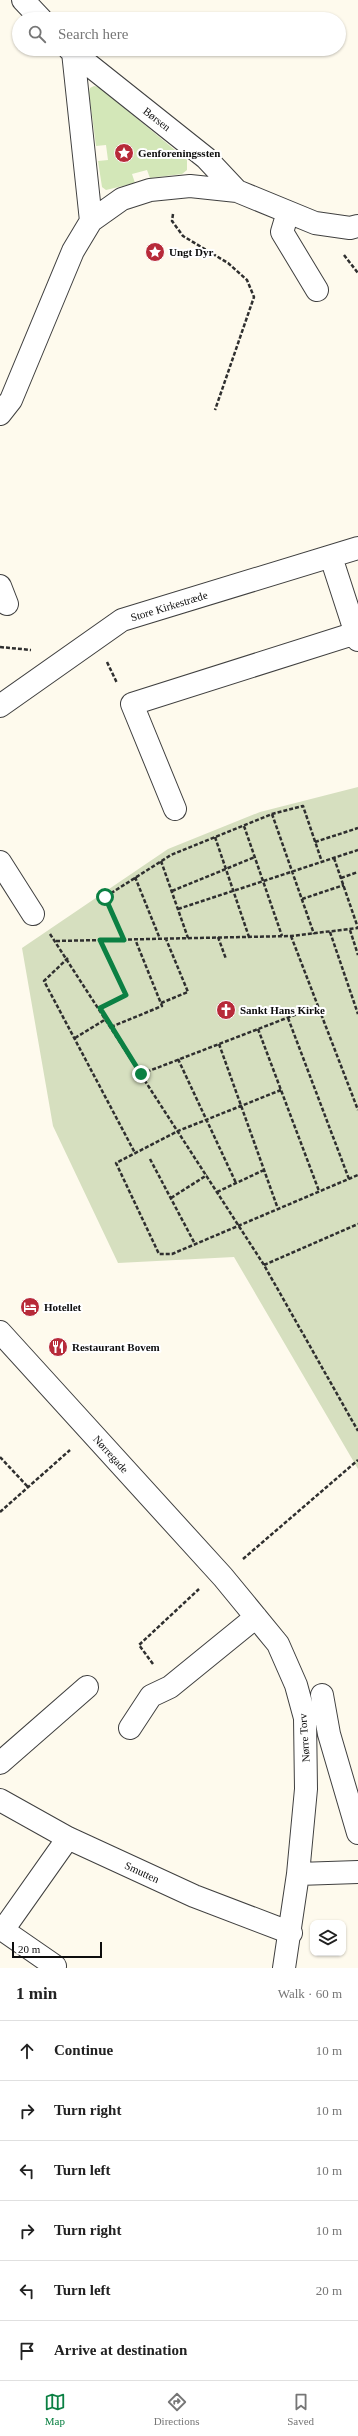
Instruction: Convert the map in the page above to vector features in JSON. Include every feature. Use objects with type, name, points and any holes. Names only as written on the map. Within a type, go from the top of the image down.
[{"type":"street","points":[[23,0],[34,12]]},
{"type":"street","name":"Børsen","points":[[72,56],[91,221]]},
{"type":"street","name":"Børsen","points":[[77,56],[206,158],[237,191]]},
{"type":"street","name":"Børsen","points":[[1,413],[11,400],[73,251],[91,221],[122,199],[150,190],[190,186],[237,191],[315,224],[350,228],[358,226]]},
{"type":"street","points":[[288,212],[282,232],[317,290]]},
{"type":"street","name":"Store Kirkestræde","points":[[0,706],[122,620],[358,548]]},
{"type":"street","points":[[175,809],[132,704],[357,637],[331,557]]},
{"type":"street","points":[[0,862],[33,914]]},
{"type":"street","name":"Nørregade","points":[[0,1332],[221,1574]]},
{"type":"street","name":"Nørre Torv","points":[[221,1574],[278,1644],[296,1685],[305,1718],[306,1789],[291,1933],[284,1968]]},
{"type":"street","points":[[130,1728],[151,1696],[170,1687],[256,1617]]},
{"type":"street","points":[[0,1763],[87,1687]]},
{"type":"street","name":"Nørre Torv","points":[[322,1695],[329,1734],[358,1833]]},
{"type":"street","name":"Smutten","points":[[0,1800],[68,1838],[194,1896],[291,1933]]},
{"type":"street","points":[[54,1968],[55,1966],[2,1929],[68,1838]]},
{"type":"street","points":[[298,1874],[358,1872]]},
{"type":"path","points":[[176,188],[172,221],[179,231],[183,236],[228,263],[247,280],[254,297],[215,410]]},
{"type":"path","points":[[96,638],[122,694],[132,704]]},
{"type":"path","points":[[124,940],[105,897],[161,861],[272,814],[303,806],[322,862]]},
{"type":"path","points":[[272,814],[314,934]]},
{"type":"path","points":[[244,826],[282,936]]},
{"type":"path","points":[[315,842],[358,828]]},
{"type":"path","points":[[215,837],[250,937]]},
{"type":"path","points":[[178,909],[358,850]]},
{"type":"path","points":[[172,891],[255,857]]},
{"type":"path","points":[[56,941],[292,936],[358,928],[334,858]]},
{"type":"path","points":[[161,861],[188,938]]},
{"type":"path","points":[[341,878],[358,872]]},
{"type":"path","points":[[135,877],[160,939]]},
{"type":"path","points":[[302,899],[344,885]]},
{"type":"path","points":[[33,914],[68,958],[239,1225],[264,1265],[358,1431]]},
{"type":"path","points":[[350,930],[358,955]]},
{"type":"path","points":[[330,932],[358,1014]]},
{"type":"path","points":[[292,936],[358,1110]]},
{"type":"path","points":[[218,938],[226,959]]},
{"type":"path","points":[[111,1026],[162,1006],[136,939]]},
{"type":"path","points":[[161,1003],[188,992],[166,939]]},
{"type":"path","points":[[100,940],[126,995],[100,1008]]},
{"type":"path","points":[[68,958],[44,981],[135,1153]]},
{"type":"path","points":[[141,1074],[318,1006]]},
{"type":"path","points":[[288,1018],[349,1179]]},
{"type":"path","points":[[74,1038],[106,1019]]},
{"type":"path","points":[[258,1029],[320,1191]]},
{"type":"path","points":[[219,1044],[278,1209]]},
{"type":"path","points":[[178,1059],[236,1183]]},
{"type":"path","points":[[281,1090],[178,1131],[116,1163],[159,1254],[172,1254],[358,1175]]},
{"type":"path","points":[[354,1101],[358,1100]]},
{"type":"path","points":[[150,1158],[195,1244]]},
{"type":"path","points":[[217,1192],[264,1170]]},
{"type":"path","points":[[171,1198],[207,1175]]},
{"type":"path","points":[[264,1265],[358,1224]]},
{"type":"path","points":[[0,1512],[90,1432]]},
{"type":"path","points":[[0,1457],[28,1487]]},
{"type":"path","points":[[170,1687],[138,1645],[358,1460]]},
{"type":"green space","points":[[94,86],[99,87],[187,160],[187,170],[182,174],[150,178],[147,170],[132,174],[135,183],[106,190],[102,187],[98,161],[108,160],[106,145],[96,146],[89,93],[90,88]]},
{"type":"green space","points":[[358,787],[358,1469],[234,1257],[118,1263],[53,1126],[22,948],[168,849],[260,812]]},
{"type":"place","name":"Genforeningssten","points":[[124,153]]},
{"type":"place","name":"Ungt Dyr","points":[[155,252]]},
{"type":"place","name":"Sankt Hans Kirke","points":[[226,1010]]},
{"type":"place","name":"Hotellet","points":[[30,1307]]},
{"type":"place","name":"Restaurant Bovem","points":[[58,1347]]},
{"type":"route","points":[[105,897],[124,940],[100,940],[125,990],[126,995],[100,1008],[141,1074]]}]
